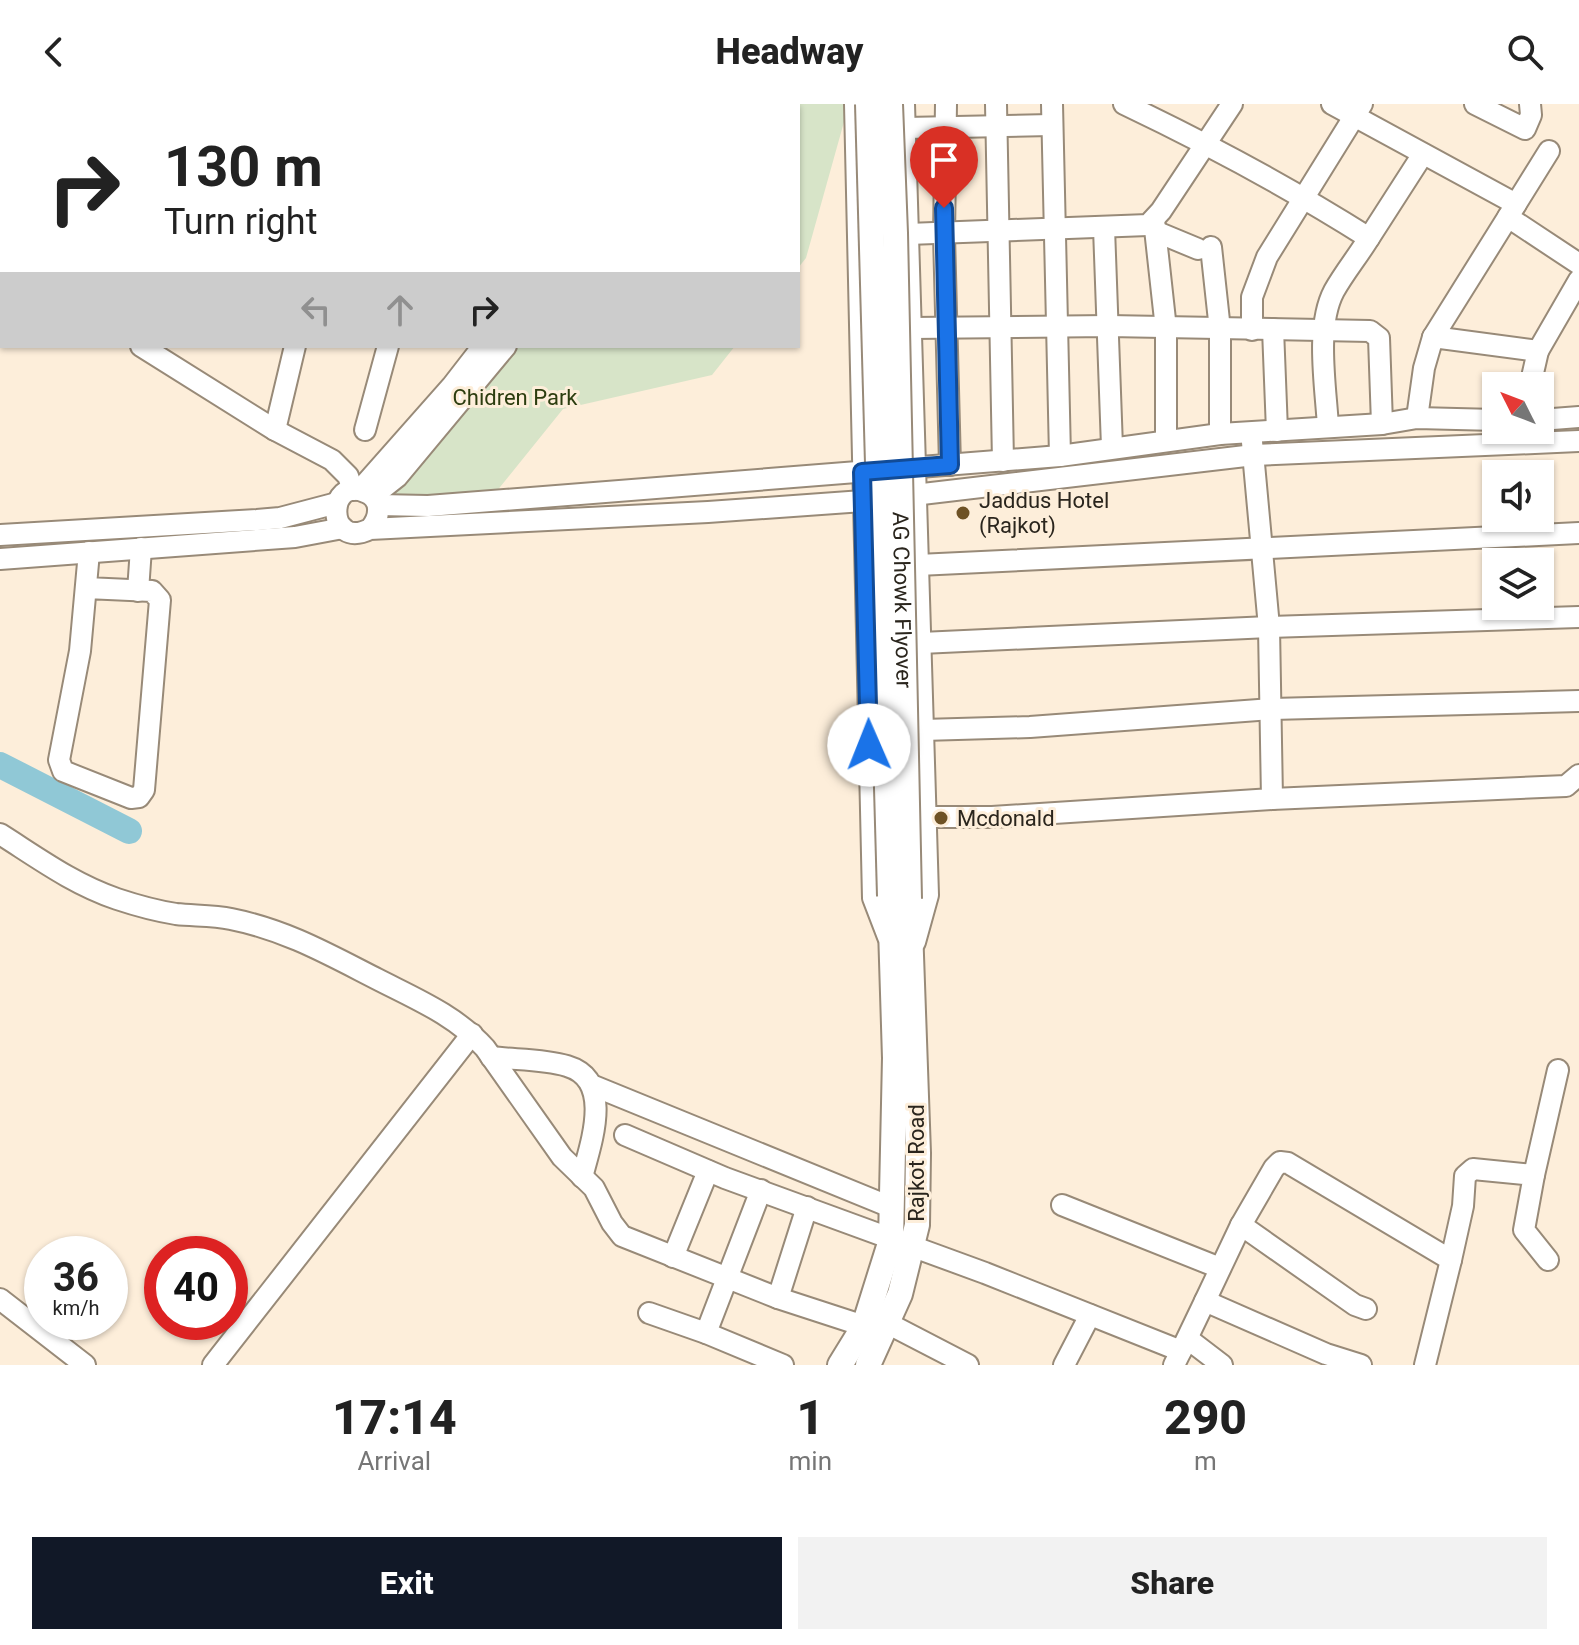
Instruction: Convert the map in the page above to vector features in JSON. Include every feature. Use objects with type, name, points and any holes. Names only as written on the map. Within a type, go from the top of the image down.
[{"type":"main road","name":"AG Chowk Flyover","points":[[868,104],[902,950]]},
{"type":"main road","name":"AG Chowk Flyover","points":[[890,104],[896,265],[900,897]]},
{"type":"main road","name":"Rajkot Road","points":[[868,1365],[889,1324],[902,1244],[917,1225],[907,1152],[902,950]]},
{"type":"main road","points":[[840,1365],[864,1326],[902,1244],[893,1208],[907,1152]]},
{"type":"street","points":[[855,104],[873,898],[902,950]]},
{"type":"street","points":[[902,950],[928,895],[904,104]]},
{"type":"street","points":[[946,104],[944,235],[950,465]]},
{"type":"street","points":[[996,104],[1003,461]]},
{"type":"street","points":[[1124,104],[1205,143],[1369,238]]},
{"type":"street","points":[[1166,441],[1166,329],[1155,226],[1232,104]]},
{"type":"street","points":[[1332,104],[1358,110],[1512,211],[1579,264]]},
{"type":"street","points":[[1481,105],[1525,129],[1531,115],[1530,104]]},
{"type":"street","points":[[1252,330],[1252,297],[1257,279],[1303,197],[1358,110]]},
{"type":"street","points":[[905,128],[995,126],[1051,114],[1060,456]]},
{"type":"street","points":[[1417,418],[1424,368],[1433,337],[1549,151]]},
{"type":"street","points":[[1328,427],[1324,329],[1333,292],[1423,154]]},
{"type":"street","points":[[908,234],[1155,226],[1204,248],[1220,330],[1220,434]]},
{"type":"street","points":[[1104,228],[1112,447]]},
{"type":"street","points":[[1533,372],[1538,351],[1579,280]]},
{"type":"street","points":[[911,328],[1109,326],[1370,331],[1379,338],[1382,424]]},
{"type":"street","points":[[1273,329],[1277,431]]},
{"type":"street","points":[[1433,337],[1538,351]]},
{"type":"street","points":[[144,348],[275,430],[332,460],[378,516],[370,529]]},
{"type":"street","points":[[275,430],[295,348]]},
{"type":"street","points":[[365,430],[387,348]]},
{"type":"street","points":[[343,528],[336,517],[360,497],[481,348]]},
{"type":"street","points":[[0,535],[280,518],[388,487],[504,348]]},
{"type":"street","points":[[1554,419],[1579,417]]},
{"type":"street","points":[[360,497],[428,506],[1060,456],[1220,434],[1382,424],[1417,418],[1482,420]]},
{"type":"street","points":[[1251,433],[1269,627],[1272,799]]},
{"type":"street","points":[[0,559],[295,537],[343,528],[357,533],[370,529],[863,501],[1254,455],[1579,441]]},
{"type":"street","points":[[918,565],[1579,533]]},
{"type":"street","points":[[138,591],[141,548]]},
{"type":"street","points":[[86,588],[152,591],[160,600],[144,790],[139,797],[131,798],[63,771],[59,760],[80,651],[89,552]]},
{"type":"street","points":[[921,643],[1579,617]]},
{"type":"street","points":[[923,730],[1030,727],[1272,709],[1579,701]]},
{"type":"street","points":[[926,817],[992,817],[1272,799],[1566,786],[1579,775]]},
{"type":"street","points":[[0,834],[22,851],[86,888],[174,914],[229,918],[277,931],[328,952],[431,1006],[472,1034],[544,1135],[594,1188],[622,1236],[778,1298],[864,1326],[889,1324],[968,1365]]},
{"type":"street","points":[[213,1365],[472,1034]]},
{"type":"street","points":[[491,1057],[566,1066],[583,1073],[594,1086],[893,1208]]},
{"type":"street","points":[[1548,1260],[1524,1230],[1558,1070]]},
{"type":"street","points":[[582,1177],[591,1142],[596,1101],[594,1086]]},
{"type":"street","points":[[625,1135],[708,1171],[1222,1365]]},
{"type":"street","points":[[1181,1351],[1241,1225],[1280,1162],[1288,1163],[1451,1260]]},
{"type":"street","points":[[1425,1365],[1463,1206],[1465,1176],[1473,1169],[1534,1175]]},
{"type":"street","points":[[673,1257],[708,1171]]},
{"type":"street","points":[[706,1333],[761,1190]]},
{"type":"street","points":[[1062,1205],[1220,1268]]},
{"type":"street","points":[[778,1298],[807,1207]]},
{"type":"street","points":[[1241,1225],[1355,1305],[1366,1309]]},
{"type":"street","points":[[0,1299],[85,1365]]},
{"type":"street","points":[[1205,1301],[1326,1354],[1361,1365]]},
{"type":"street","points":[[649,1313],[783,1365]]},
{"type":"street","points":[[1064,1365],[1090,1315]]},
{"type":"street","points":[[0,1316],[63,1365]]},
{"type":"green space","points":[[800,104],[849,104],[806,258],[800,266]]},
{"type":"green space","name":"Chidren Park","points":[[495,348],[733,348],[712,375],[563,409],[492,497],[389,500]]},
{"type":"waterway","points":[[0,765],[129,831]]},
{"type":"place","name":"Jaddus Hotel (Rajkot)","points":[[963,513]]},
{"type":"place","name":"Mcdonald","points":[[941,818]]},
{"type":"route","points":[[869,745],[862,472],[950,465],[944,208]]}]
